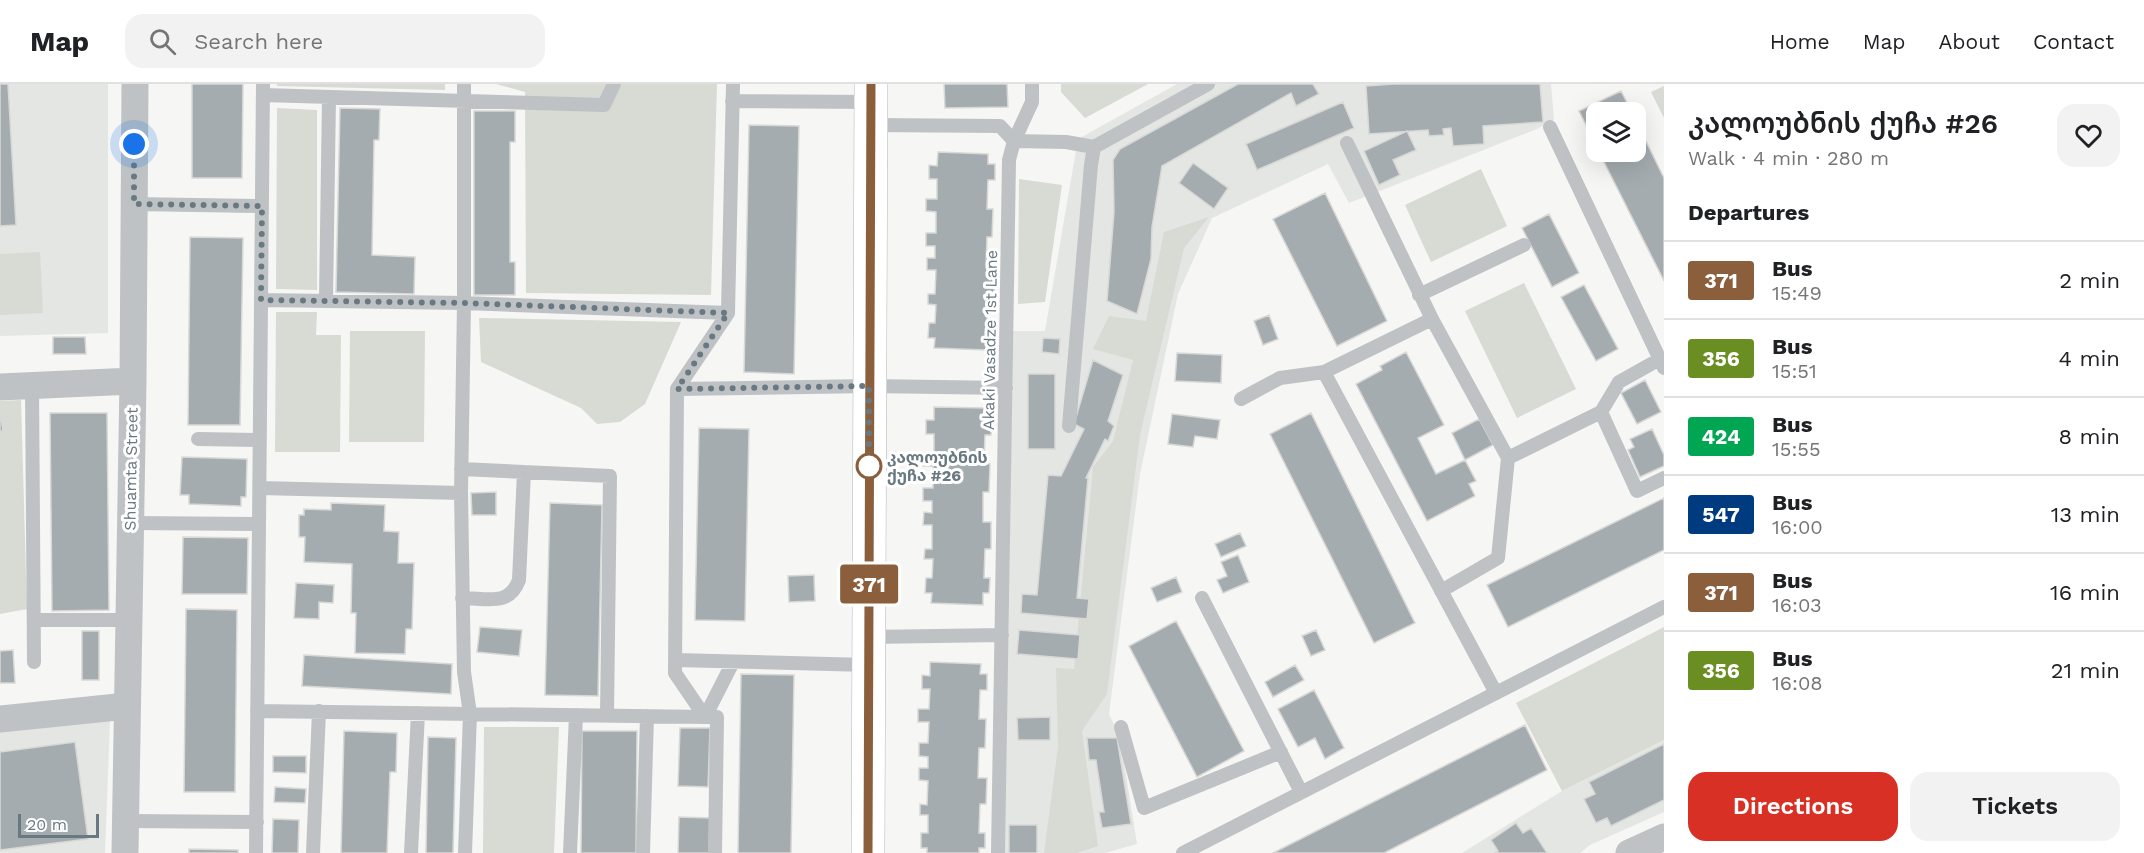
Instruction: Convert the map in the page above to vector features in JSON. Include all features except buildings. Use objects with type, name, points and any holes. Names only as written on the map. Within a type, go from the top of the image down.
[{"type":"street","name":"Shuamta Street","points":[[125,853],[133,381],[135,84]]},
{"type":"street","points":[[868,853],[871,104]]},
{"type":"street","points":[[0,387],[133,381]]},
{"type":"street","points":[[0,719],[127,706]]},
{"type":"street","points":[[1629,853],[1664,837]]},
{"type":"lane","points":[[464,84],[464,303],[460,494],[464,672],[470,714],[465,853]]},
{"type":"lane","points":[[256,853],[263,89],[329,97],[604,105],[614,84]]},
{"type":"lane","points":[[705,717],[675,673],[677,389],[728,313],[733,84]]},
{"type":"lane","name":"Akaki Vasadze 1st Lane","points":[[998,853],[1009,160],[1014,141],[1032,102],[1032,84]]},
{"type":"lane","points":[[732,101],[871,104],[1000,126],[1014,141],[1066,142],[1094,147],[1208,84]]},
{"type":"lane","points":[[327,301],[329,97]]},
{"type":"lane","points":[[1508,458],[1600,412],[1619,382],[1662,364],[1550,127]]},
{"type":"lane","points":[[1347,143],[1419,295],[1508,458],[1497,558],[1441,591]]},
{"type":"lane","points":[[1069,426],[1094,147]]},
{"type":"lane","points":[[134,204],[262,206]]},
{"type":"lane","points":[[1419,295],[1524,245]]},
{"type":"lane","points":[[261,300],[464,303],[728,313]]},
{"type":"lane","points":[[1241,399],[1280,378],[1324,372],[1432,319]]},
{"type":"lane","points":[[1324,372],[1496,693]]},
{"type":"lane","points":[[32,385],[34,662]]},
{"type":"lane","points":[[677,389],[869,386],[1006,388]]},
{"type":"lane","points":[[1600,412],[1637,491],[1664,478]]},
{"type":"lane","points":[[198,439],[260,440]]},
{"type":"lane","points":[[461,469],[610,476],[607,716]]},
{"type":"lane","points":[[462,598],[505,598],[514,591],[519,580],[524,472]]},
{"type":"lane","points":[[260,489],[460,494]]},
{"type":"lane","points":[[130,523],[259,524]]},
{"type":"lane","points":[[1202,598],[1301,792]]},
{"type":"lane","points":[[1183,853],[1664,607]]},
{"type":"lane","points":[[34,620],[128,620]]},
{"type":"lane","points":[[676,660],[733,662],[868,651],[1002,635]]},
{"type":"lane","points":[[705,717],[733,662]]},
{"type":"lane","points":[[257,711],[717,717],[715,853]]},
{"type":"lane","points":[[313,853],[319,711]]},
{"type":"lane","points":[[411,853],[418,713]]},
{"type":"lane","points":[[570,853],[576,715]]},
{"type":"lane","points":[[643,853],[647,716]]},
{"type":"lane","points":[[1121,727],[1144,808],[1281,752]]},
{"type":"lane","points":[[126,821],[256,822]]},
{"type":"shaded area","points":[[0,84],[108,84],[108,333],[0,336]]},
{"type":"shaded area","points":[[277,84],[445,84],[445,90],[277,86]]},
{"type":"shaded area","points":[[496,84],[717,84],[711,295],[526,293],[525,92]]},
{"type":"shaded area","points":[[1061,84],[1148,84],[1085,118],[1061,92]]},
{"type":"shaded area","points":[[1177,84],[1551,84],[1554,120],[1537,129],[1349,203],[1328,164],[1212,218],[1178,294],[1140,474],[1109,714],[1120,737],[1137,844],[1105,853],[1002,853],[1009,604],[1010,331],[1045,331],[1078,139]]},
{"type":"shaded area","points":[[1664,86],[1664,118],[1651,92]]},
{"type":"shaded area","points":[[277,108],[317,110],[317,290],[276,289]]},
{"type":"shaded area","points":[[1481,169],[1507,226],[1431,262],[1405,205]]},
{"type":"shaded area","points":[[1019,179],[1062,185],[1045,302],[1018,304]]},
{"type":"shaded area","points":[[1209,217],[1184,248],[1140,435],[1107,694],[1082,731],[1098,846],[1077,853],[1044,853],[1058,747],[1056,668],[1074,669],[1093,467],[1113,441],[1133,360],[1093,349],[1109,316],[1146,321],[1164,232]]},
{"type":"shaded area","points":[[40,252],[43,313],[0,315],[0,254]]},
{"type":"shaded area","points":[[1524,283],[1576,389],[1517,418],[1465,311]]},
{"type":"shaded area","points":[[276,312],[317,312],[316,335],[341,335],[340,452],[275,452]]},
{"type":"shaded area","points":[[479,318],[681,322],[645,404],[620,422],[597,424],[581,408],[481,362]]},
{"type":"shaded area","points":[[350,331],[425,331],[424,442],[349,442]]},
{"type":"shaded area","points":[[21,400],[27,609],[0,614],[0,401]]},
{"type":"shaded area","points":[[1664,627],[1664,740],[1562,791],[1516,703]]},
{"type":"shaded area","points":[[110,720],[105,853],[0,853],[0,732]]},
{"type":"shaded area","points":[[484,727],[559,727],[554,853],[483,853]]},
{"type":"shaded area","points":[[1664,740],[1664,812],[1590,845],[1580,853],[1462,853],[1562,791]]},
{"type":"bus line","name":"371","points":[[868,853],[871,84]]},
{"type":"place","name":"კალოუბნის ქუჩა #26","points":[[869,466]]},
{"type":"route","points":[[134,144],[134,204],[262,206],[261,300],[464,303],[728,313],[677,389],[869,386],[869,477],[869,466]]}]
